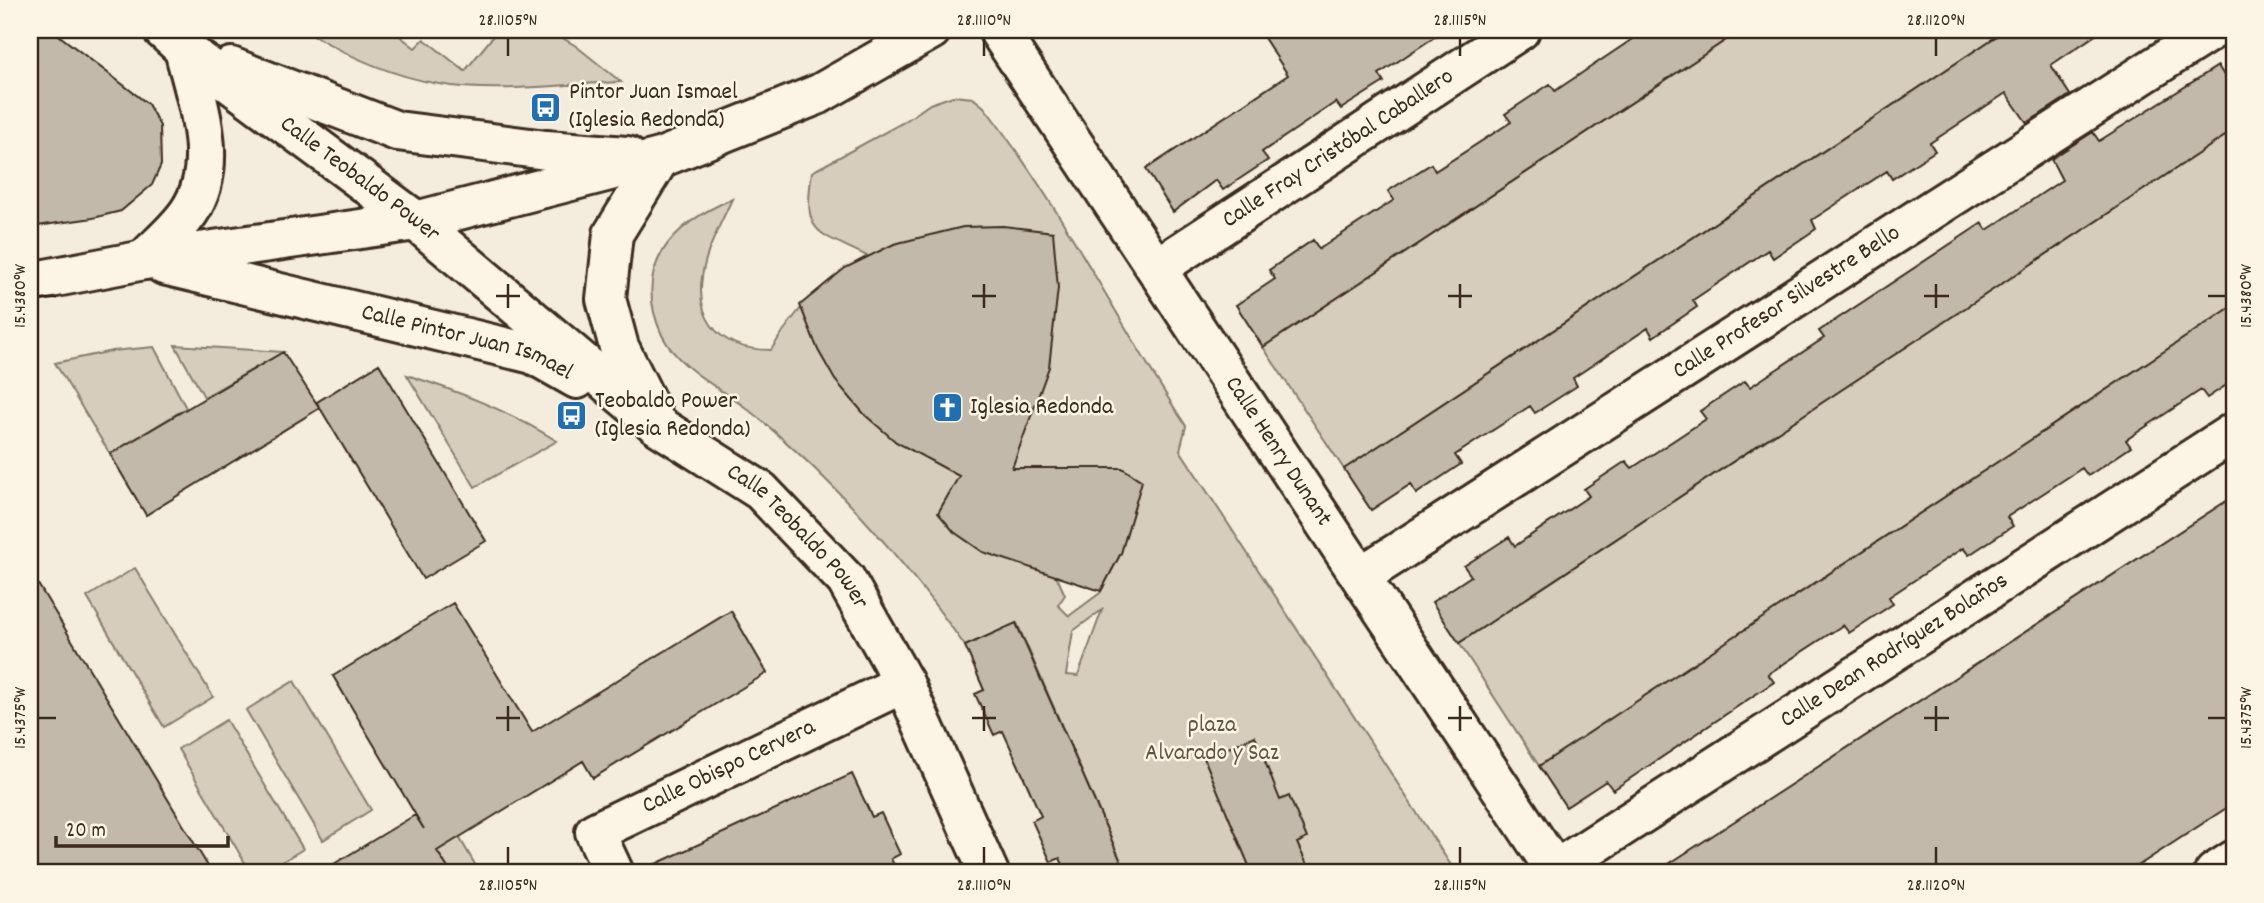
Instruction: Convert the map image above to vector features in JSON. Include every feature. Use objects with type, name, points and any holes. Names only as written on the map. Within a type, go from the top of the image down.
[{"type":"street","name":"Calle Pintor Juan Ismael","points":[[30,282],[144,260],[416,221],[660,158],[819,94],[931,30]]},
{"type":"street","name":"Calle Henry Dunant","points":[[998,30],[1556,871]]},
{"type":"street","name":"Calle Fray Cristóbal Caballero","points":[[1157,268],[1520,30]]},
{"type":"street","name":"Calle Profesor Silvestre Bello","points":[[1361,576],[2212,30]]},
{"type":"street","name":"Calle Pintor Juan Ismael","points":[[174,39],[397,131],[546,150],[660,158]]},
{"type":"street","points":[[144,260],[190,212],[203,178],[206,143],[174,39]]},
{"type":"street","name":"Calle Teobaldo Power","points":[[174,39],[416,221],[657,425],[761,491],[846,580],[904,683],[989,873]]},
{"type":"street","points":[[657,425],[619,347],[606,299],[614,234],[660,158]]},
{"type":"street","name":"Calle Pintor Juan Ismael","points":[[144,260],[533,354],[657,425]]},
{"type":"street","name":"Calle Dean Rodríguez Bolaños","points":[[1556,871],[2234,432]]},
{"type":"street","name":"Calle Obispo Cervera","points":[[614,873],[595,832],[904,683]]},
{"type":"street","points":[[2214,873],[2234,860]]},
{"type":"green space","points":[[305,30],[392,30],[415,48],[424,39],[465,71],[498,30],[549,30],[576,46],[621,82],[506,88],[439,84],[404,76],[369,63]]},
{"type":"green space","points":[[1741,30],[2006,30],[1344,469],[1263,347]]},
{"type":"green space","name":"plaza Alvarado y Saz","points":[[953,96],[973,98],[984,107],[1039,184],[1186,426],[1180,450],[1456,873],[1126,873],[1017,623],[965,646],[894,553],[835,489],[772,429],[688,367],[669,347],[654,311],[651,289],[655,269],[663,251],[675,235],[710,209],[732,199],[706,259],[701,296],[705,312],[711,325],[721,335],[751,348],[771,350],[791,320],[812,296],[837,275],[867,256],[817,229],[809,209],[812,172],[904,122],[930,104]],"holes":[[[1122,468],[1140,480],[1121,553],[1100,593],[1069,616],[1058,605],[1065,595],[1049,560]],[[1102,610],[1078,676],[1066,675],[1073,631]]]},
{"type":"green space","points":[[2234,130],[2234,305],[1539,766],[1459,643]]},
{"type":"green space","points":[[175,345],[283,352],[204,397]]},
{"type":"green space","points":[[154,347],[186,408],[110,454],[55,363],[112,351]]},
{"type":"green space","points":[[407,375],[484,403],[557,441],[475,487]]},
{"type":"green space","points":[[135,568],[213,697],[164,727],[87,597]]},
{"type":"green space","points":[[294,681],[371,810],[323,840],[246,710]]},
{"type":"green space","points":[[226,720],[303,849],[264,873],[251,873],[178,749]]},
{"type":"green space","points":[[459,837],[480,873],[451,873],[437,851]]},
{"type":"building","points":[[30,30],[52,30],[148,104],[160,126],[161,165],[152,185],[121,211],[30,227]]},
{"type":"building","points":[[1259,30],[1445,30],[1379,74],[1384,82],[1341,109],[1336,102],[1262,152],[1268,160],[1223,190],[1216,180],[1173,212],[1146,169],[1288,75]]},
{"type":"building","points":[[1646,30],[1741,30],[1263,347],[1236,305],[1275,279],[1269,270],[1313,240],[1319,249],[1394,200],[1388,191],[1431,164],[1435,171],[1511,122],[1505,114],[1550,84],[1555,91]]},
{"type":"building","points":[[2006,30],[2103,30],[2051,65],[2070,95],[2027,123],[2006,93],[1930,143],[1935,151],[1892,179],[1887,171],[1812,220],[1816,229],[1773,258],[1768,250],[1693,300],[1697,307],[1653,337],[1648,328],[1573,378],[1577,386],[1535,413],[1530,406],[1455,455],[1461,464],[1416,494],[1411,484],[1371,510],[1344,469]]},
{"type":"building","points":[[2218,66],[2234,91],[2234,130],[1459,643],[1432,602],[1471,576],[1464,566],[1509,537],[1515,546],[1589,496],[1584,489],[1626,461],[1632,468],[1706,419],[1700,411],[1745,381],[1750,387],[1824,338],[1819,331],[1982,223],[1987,230],[2062,180],[2051,159],[2093,132],[2099,141]]},
{"type":"building","name":"Iglesia Redonda","points":[[1003,226],[1053,232],[1058,288],[1049,367],[1012,468],[1122,468],[1142,481],[1121,553],[1101,591],[983,552],[954,532],[938,513],[959,476],[896,442],[865,415],[835,380],[818,350],[800,305],[845,268],[894,244],[963,227]]},
{"type":"building","points":[[2234,305],[2234,380],[2207,398],[2201,390],[2126,440],[2131,447],[2088,476],[2082,468],[2007,517],[2013,526],[1969,555],[1963,548],[1889,597],[1893,604],[1849,633],[1843,625],[1768,674],[1774,682],[1613,790],[1606,781],[1566,807],[1539,766]]},
{"type":"building","points":[[283,352],[319,407],[317,402],[379,364],[486,541],[423,579],[320,408],[146,515],[110,454]]},
{"type":"building","points":[[2234,496],[2234,803],[2127,873],[1655,873]]},
{"type":"building","points":[[30,571],[212,873],[40,873],[30,856]]},
{"type":"building","points":[[453,603],[532,732],[731,611],[767,673],[593,778],[583,761],[437,851],[451,873],[319,873],[415,815],[424,829],[333,676]]},
{"type":"building","points":[[1016,623],[1126,873],[1067,873],[1060,858],[1051,862],[1032,821],[1041,816],[1003,731],[994,735],[975,694],[984,690],[965,646]]},
{"type":"building","points":[[1255,736],[1280,800],[1289,796],[1307,838],[1297,843],[1311,873],[1252,873],[1204,758]]},
{"type":"building","points":[[852,774],[872,817],[881,813],[900,854],[891,859],[898,873],[636,873]]},
{"type":"place","name":"Pintor Juan Ismael (Iglesia Redonda)","points":[[546,107]]},
{"type":"place","name":"Iglesia Redonda","points":[[947,408]]},
{"type":"place","name":"Teobaldo Power (Iglesia Redonda)","points":[[572,416]]}]
